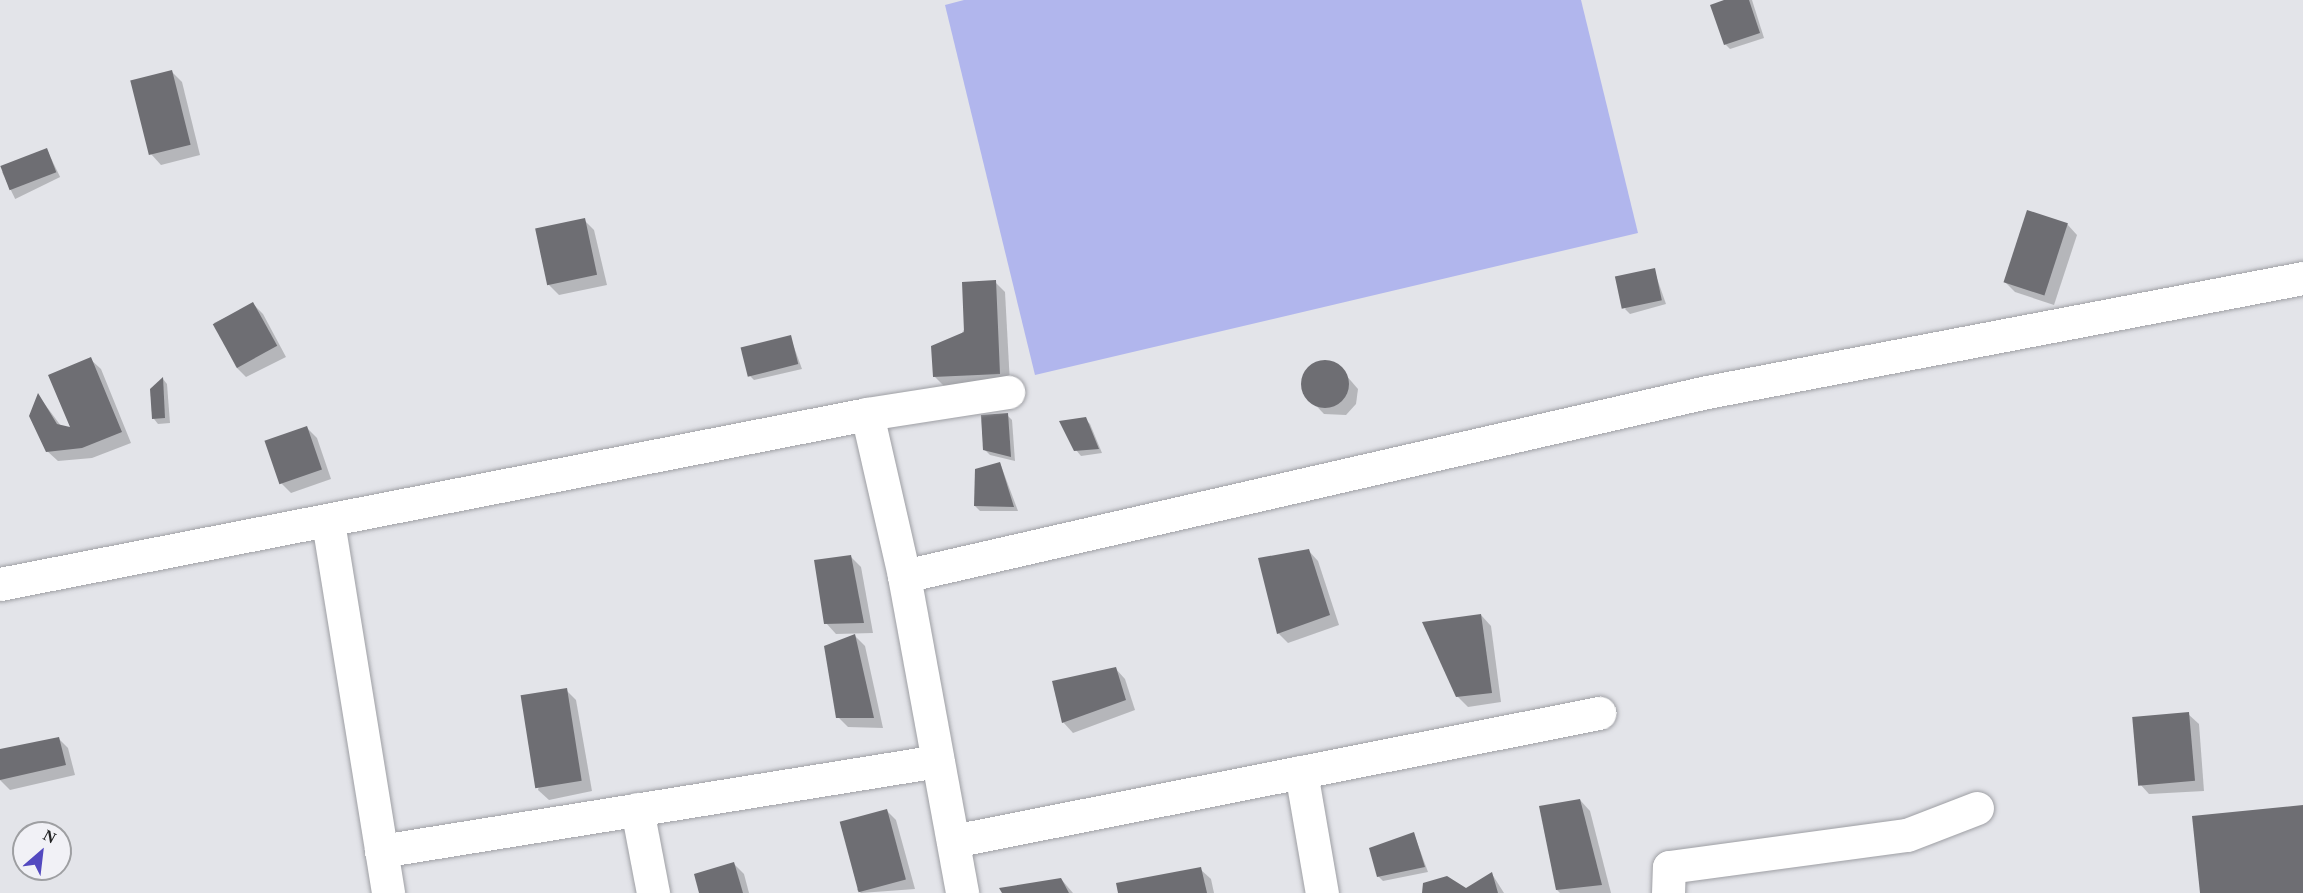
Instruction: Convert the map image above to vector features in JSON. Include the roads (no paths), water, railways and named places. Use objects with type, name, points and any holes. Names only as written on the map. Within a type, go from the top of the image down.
[{"type":"street","points":[[904,576],[1707,392],[2303,278]]},
{"type":"street","points":[[0,584],[328,522],[867,414],[1008,392]]},
{"type":"street","points":[[867,414],[904,576],[962,893]]},
{"type":"street","points":[[328,522],[388,893]]},
{"type":"street","points":[[953,841],[1599,713]]},
{"type":"street","points":[[381,851],[938,761]]},
{"type":"street","points":[[1301,772],[1322,893]]},
{"type":"street","points":[[1668,893],[1669,867],[1907,835],[1977,808]]},
{"type":"street","points":[[638,809],[652,893]]}]
